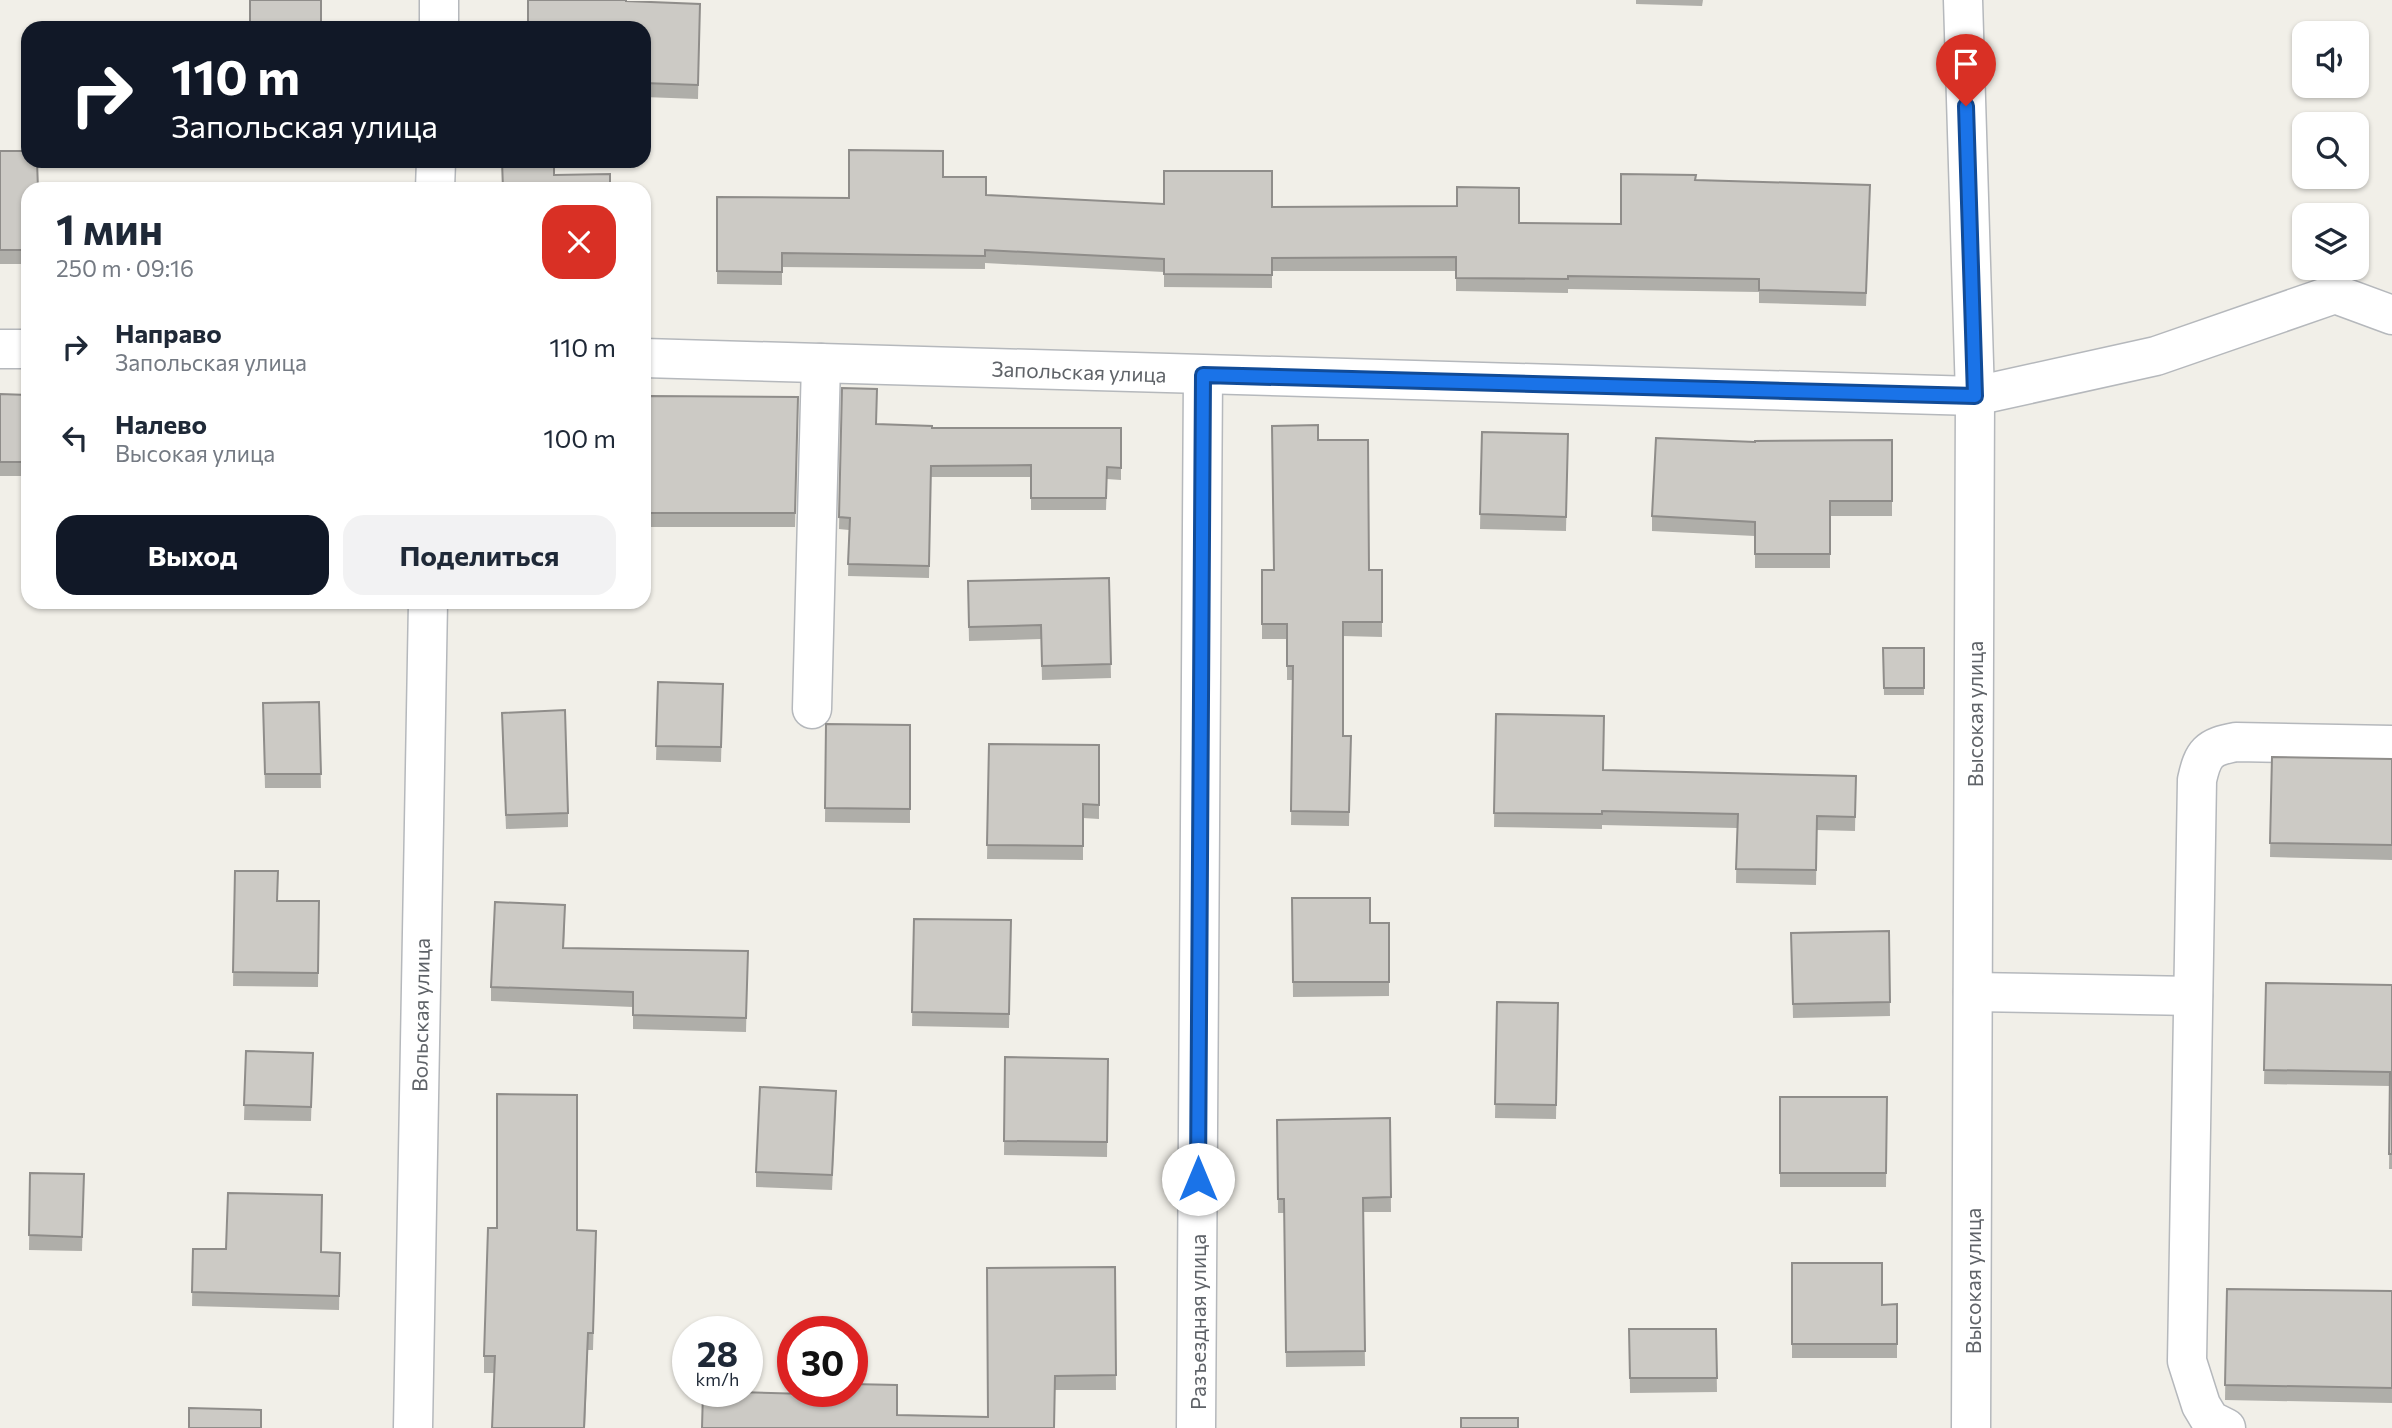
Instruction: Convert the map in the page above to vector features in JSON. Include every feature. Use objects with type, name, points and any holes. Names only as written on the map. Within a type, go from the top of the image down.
[{"type":"street","points":[[439,0],[439,21]]},
{"type":"street","name":"Высокая улица","points":[[1963,0],[1975,396],[1971,1428]]},
{"type":"street","name":"Запольская улица","points":[[651,358],[1975,396],[2156,356],[2335,294],[2392,315]]},
{"type":"street","points":[[0,349],[21,349]]},
{"type":"street","points":[[812,709],[821,363]]},
{"type":"street","name":"Разъездная улица","points":[[1196,1428],[1203,375]]},
{"type":"street","name":"Вольская улица","points":[[413,1428],[428,609]]},
{"type":"street","points":[[2226,1428],[2210,1420],[2187,1362],[2197,780],[2202,759],[2216,745],[2236,742],[2392,745]]},
{"type":"street","points":[[1973,992],[2193,996]]},
{"type":"building","points":[[250,0],[321,0],[321,21],[250,21]]},
{"type":"building","points":[[528,0],[626,0],[700,4],[698,85],[651,83],[651,21],[528,21]]},
{"type":"building","points":[[849,150],[943,151],[943,177],[986,177],[986,195],[1164,204],[1164,171],[1272,171],[1272,207],[1457,206],[1457,187],[1519,188],[1519,223],[1621,224],[1621,174],[1696,175],[1695,180],[1870,185],[1866,293],[1759,290],[1759,279],[1568,276],[1568,279],[1456,278],[1456,257],[1272,258],[1272,275],[1164,274],[1164,259],[985,250],[985,256],[782,253],[782,272],[717,271],[717,197],[849,198]]},
{"type":"building","points":[[0,151],[21,151],[21,168],[37,168],[38,182],[21,182],[21,250],[0,250]]},
{"type":"building","points":[[502,168],[554,168],[554,175],[610,174],[610,182],[503,182]]},
{"type":"building","points":[[842,388],[877,389],[876,424],[932,428],[1121,428],[1121,468],[1107,467],[1106,498],[1031,498],[1031,465],[931,466],[929,566],[848,564],[850,518],[839,517]]},
{"type":"building","points":[[0,394],[21,395],[21,462],[0,462]]},
{"type":"building","points":[[651,396],[798,397],[795,513],[651,513]]},
{"type":"building","points":[[1318,425],[1318,440],[1368,440],[1369,570],[1382,570],[1382,622],[1343,622],[1343,736],[1351,736],[1349,812],[1291,811],[1293,666],[1287,666],[1287,624],[1262,624],[1262,570],[1274,570],[1272,426]]},
{"type":"building","points":[[1482,432],[1568,434],[1566,517],[1480,514]]},
{"type":"building","points":[[1656,438],[1755,442],[1892,440],[1892,501],[1830,501],[1830,554],[1755,554],[1755,522],[1652,516]]},
{"type":"building","points":[[1109,578],[1111,664],[1042,666],[1041,625],[969,627],[968,581]]},
{"type":"building","points":[[1883,648],[1924,648],[1924,688],[1884,688]]},
{"type":"building","points":[[658,682],[723,684],[721,747],[656,746]]},
{"type":"building","points":[[319,702],[321,774],[265,774],[263,703]]},
{"type":"building","points":[[565,710],[568,813],[506,815],[502,713]]},
{"type":"building","points":[[1496,714],[1604,716],[1603,770],[1856,776],[1855,817],[1817,816],[1816,870],[1736,869],[1738,814],[1602,811],[1602,814],[1494,813]]},
{"type":"building","points":[[826,724],[910,725],[910,809],[825,808]]},
{"type":"building","points":[[989,744],[1099,745],[1099,805],[1083,804],[1083,846],[987,845]]},
{"type":"building","points":[[2272,757],[2392,759],[2392,845],[2270,843]]},
{"type":"building","points":[[235,871],[278,871],[277,901],[319,901],[318,973],[233,972]]},
{"type":"building","points":[[1292,898],[1370,898],[1370,923],[1389,923],[1389,982],[1293,982]]},
{"type":"building","points":[[495,902],[565,905],[563,948],[748,951],[746,1018],[633,1015],[633,992],[491,987]]},
{"type":"building","points":[[914,919],[1011,920],[1009,1014],[912,1012]]},
{"type":"building","points":[[1889,931],[1890,1002],[1793,1004],[1791,933]]},
{"type":"building","points":[[2266,983],[2392,985],[2392,1154],[2389,1154],[2390,1072],[2264,1070]]},
{"type":"building","points":[[1497,1002],[1558,1003],[1556,1105],[1495,1104]]},
{"type":"building","points":[[246,1051],[313,1053],[311,1107],[244,1105]]},
{"type":"building","points":[[1005,1057],[1108,1059],[1107,1142],[1004,1141]]},
{"type":"building","points":[[760,1087],[836,1091],[832,1175],[756,1172]]},
{"type":"building","points":[[497,1094],[577,1095],[577,1230],[596,1231],[593,1333],[588,1333],[584,1428],[492,1428],[495,1356],[484,1356],[488,1228],[497,1228]]},
{"type":"building","points":[[1780,1097],[1887,1097],[1886,1173],[1780,1173]]},
{"type":"building","points":[[1390,1118],[1391,1197],[1363,1198],[1365,1351],[1286,1352],[1284,1199],[1278,1199],[1277,1120]]},
{"type":"building","points":[[30,1173],[84,1174],[82,1237],[29,1235]]},
{"type":"building","points":[[228,1193],[322,1195],[321,1252],[340,1253],[339,1296],[192,1292],[193,1249],[226,1249]]},
{"type":"building","points":[[1792,1263],[1882,1263],[1882,1305],[1897,1304],[1897,1344],[1792,1344]]},
{"type":"building","points":[[1115,1267],[1116,1375],[1055,1376],[1054,1428],[702,1428],[703,1407],[763,1407],[763,1393],[777,1393],[777,1407],[868,1407],[868,1384],[897,1385],[897,1415],[988,1417],[987,1268]]},
{"type":"building","points":[[2227,1289],[2392,1291],[2392,1388],[2225,1385]]},
{"type":"building","points":[[1629,1329],[1716,1329],[1717,1378],[1630,1378]]},
{"type":"building","points":[[189,1408],[261,1410],[261,1428],[189,1428]]},
{"type":"building","points":[[1461,1418],[1518,1418],[1518,1428],[1461,1428]]},
{"type":"route","points":[[1198,1179],[1203,375],[1975,396],[1966,106]]}]
